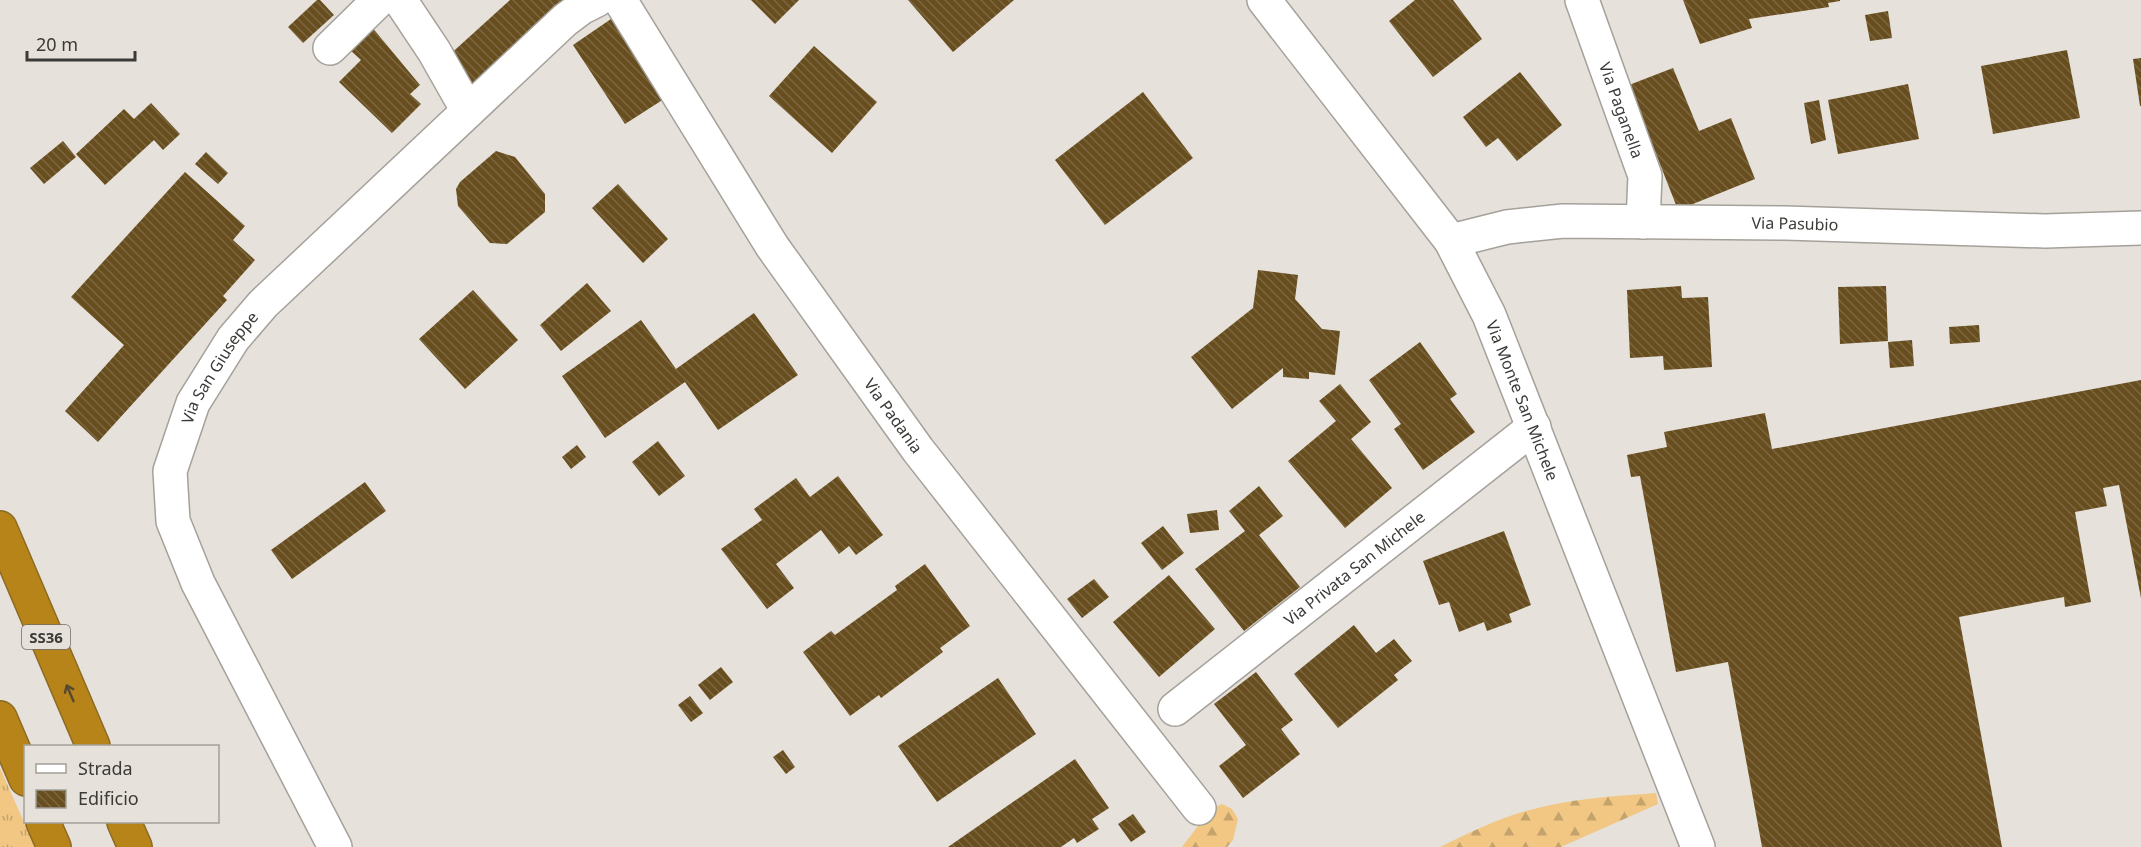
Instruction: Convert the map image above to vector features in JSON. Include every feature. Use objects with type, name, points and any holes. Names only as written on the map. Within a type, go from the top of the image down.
[{"type":"highway","name":"SS36","points":[[0,528],[92,745]]},
{"type":"highway","points":[[0,718],[24,774]]},
{"type":"highway","points":[[43,823],[54,847]]},
{"type":"highway","points":[[124,823],[135,847]]},
{"type":"street","points":[[330,48],[379,0]]},
{"type":"street","points":[[400,0],[434,51],[468,111]]},
{"type":"street","name":"Via San Giuseppe","points":[[335,847],[198,583],[173,521],[170,471],[193,403],[233,339],[263,304],[565,20],[580,8],[597,0]]},
{"type":"street","name":"Via Padania","points":[[620,0],[792,275],[918,450],[1199,808]]},
{"type":"street","name":"Via Monte San Michele","points":[[1264,0],[1451,241],[1489,315],[1698,847]]},
{"type":"street","name":"Via Paganella","points":[[1582,0],[1645,176],[1643,222]]},
{"type":"street","name":"Via Pasubio","points":[[1451,241],[1488,231],[1563,221],[1785,223],[2045,231],[2141,228]]},
{"type":"street","name":"Via Privata San Michele","points":[[1175,709],[1534,426]]},
{"type":"green space","points":[[0,768],[35,847],[0,847]]},
{"type":"green space","points":[[1656,793],[1658,804],[1561,847],[1440,847],[1493,822],[1542,807],[1590,799]]},
{"type":"green space","points":[[1222,804],[1232,809],[1238,819],[1233,840],[1227,847],[1182,847],[1211,809]]},
{"type":"building","points":[[317,0],[320,0],[334,15],[303,43],[288,27]]},
{"type":"building","points":[[510,0],[564,0],[475,90],[446,58]]},
{"type":"building","points":[[751,0],[799,0],[775,24]]},
{"type":"building","points":[[908,0],[1014,0],[953,52]]},
{"type":"building","points":[[1415,0],[1453,0],[1482,39],[1433,77],[1389,21]]},
{"type":"building","points":[[1683,0],[1840,1],[1828,3],[1829,7],[1749,19],[1752,28],[1700,44]]},
{"type":"building","points":[[1888,11],[1892,38],[1870,41],[1865,15]]},
{"type":"building","points":[[611,19],[664,99],[625,124],[573,45]]},
{"type":"building","points":[[371,26],[420,85],[410,94],[421,104],[392,133],[339,82],[361,60],[349,49]]},
{"type":"building","points":[[814,46],[877,102],[832,153],[769,96]]},
{"type":"building","points":[[2067,50],[2080,118],[1993,134],[1981,66]]},
{"type":"building","points":[[2141,58],[2141,106],[2140,106],[2133,59]]},
{"type":"building","points":[[1673,68],[1699,131],[1731,118],[1755,179],[1678,210],[1629,85]]},
{"type":"building","points":[[1520,72],[1562,125],[1517,161],[1498,138],[1486,147],[1463,117]]},
{"type":"building","points":[[1908,84],[1919,139],[1838,154],[1828,100]]},
{"type":"building","points":[[1143,92],[1193,158],[1105,225],[1055,160]]},
{"type":"building","points":[[1819,100],[1826,140],[1811,144],[1804,103]]},
{"type":"building","points":[[151,103],[180,134],[163,150],[154,140],[105,185],[76,154],[124,109],[134,119]]},
{"type":"building","points":[[63,141],[76,157],[44,184],[30,168]]},
{"type":"building","points":[[496,151],[515,157],[545,194],[545,212],[507,244],[490,243],[458,206],[456,189],[460,182]]},
{"type":"building","points":[[206,152],[228,173],[218,184],[195,164]]},
{"type":"building","points":[[185,172],[245,226],[233,240],[255,260],[223,296],[227,300],[98,442],[65,411],[124,345],[71,297]]},
{"type":"building","points":[[618,184],[668,239],[643,263],[592,208]]},
{"type":"building","points":[[1258,270],[1298,275],[1295,299],[1322,329],[1340,331],[1335,375],[1309,372],[1309,379],[1283,377],[1283,368],[1232,409],[1191,357],[1253,308]]},
{"type":"building","points":[[587,283],[611,311],[561,351],[540,325]]},
{"type":"building","points":[[1681,286],[1682,298],[1708,297],[1712,367],[1664,370],[1663,356],[1630,358],[1627,290]]},
{"type":"building","points":[[1886,286],[1888,341],[1840,344],[1838,287]]},
{"type":"building","points":[[473,290],[518,340],[465,389],[419,339]]},
{"type":"building","points":[[754,313],[798,375],[718,430],[685,382],[605,438],[562,376],[641,320],[676,369]]},
{"type":"building","points":[[1979,325],[1980,342],[1950,344],[1949,327]]},
{"type":"building","points":[[1912,340],[1914,366],[1890,368],[1888,342]]},
{"type":"building","points":[[1420,342],[1457,394],[1450,399],[1475,432],[1423,470],[1394,429],[1401,424],[1369,380]]},
{"type":"building","points":[[2141,380],[2141,598],[2119,485],[2103,488],[2107,506],[2075,512],[2091,602],[2065,607],[2064,597],[1959,617],[2002,847],[1762,847],[1728,662],[1676,672],[1640,476],[1631,477],[1627,455],[1667,447],[1664,432],[1765,413],[1772,449]]},
{"type":"building","points":[[1340,384],[1371,422],[1351,439],[1392,488],[1345,528],[1288,461],[1336,421],[1319,401]]},
{"type":"building","points":[[658,441],[685,476],[659,496],[632,462]]},
{"type":"building","points":[[577,445],[586,457],[571,469],[562,457]]},
{"type":"building","points":[[838,476],[883,535],[856,555],[849,546],[839,554],[821,530],[776,564],[794,588],[767,609],[721,549],[762,520],[754,509],[796,478],[810,497]]},
{"type":"building","points":[[365,482],[386,511],[292,579],[271,550]]},
{"type":"building","points":[[1259,486],[1283,516],[1259,535],[1300,587],[1244,631],[1195,569],[1245,531],[1229,511]]},
{"type":"building","points":[[1217,510],[1219,530],[1190,533],[1187,514]]},
{"type":"building","points":[[1163,526],[1184,553],[1162,570],[1141,543]]},
{"type":"building","points":[[1504,531],[1531,605],[1509,614],[1512,622],[1487,631],[1484,622],[1459,632],[1449,602],[1439,605],[1423,561]]},
{"type":"building","points":[[925,564],[970,626],[940,648],[943,652],[881,698],[879,695],[850,716],[803,652],[831,631],[835,635],[897,590],[895,586]]},
{"type":"building","points":[[1169,575],[1215,629],[1159,677],[1113,622]]},
{"type":"building","points":[[1094,579],[1109,597],[1082,618],[1067,599]]},
{"type":"building","points":[[1354,625],[1376,653],[1394,639],[1412,661],[1394,675],[1398,680],[1338,728],[1294,674]]},
{"type":"building","points":[[721,667],[733,682],[710,700],[698,685]]},
{"type":"building","points":[[1256,672],[1293,720],[1281,729],[1300,754],[1243,798],[1219,766],[1246,745],[1214,704]]},
{"type":"building","points":[[998,678],[1036,734],[937,802],[898,746]]},
{"type":"building","points":[[690,696],[703,713],[691,722],[678,705]]},
{"type":"building","points":[[783,750],[795,767],[786,774],[773,757]]},
{"type":"building","points":[[1075,759],[1109,808],[1092,819],[1099,829],[1077,843],[1074,838],[1061,847],[948,847]]},
{"type":"building","points":[[1133,814],[1146,832],[1131,842],[1118,824]]}]
